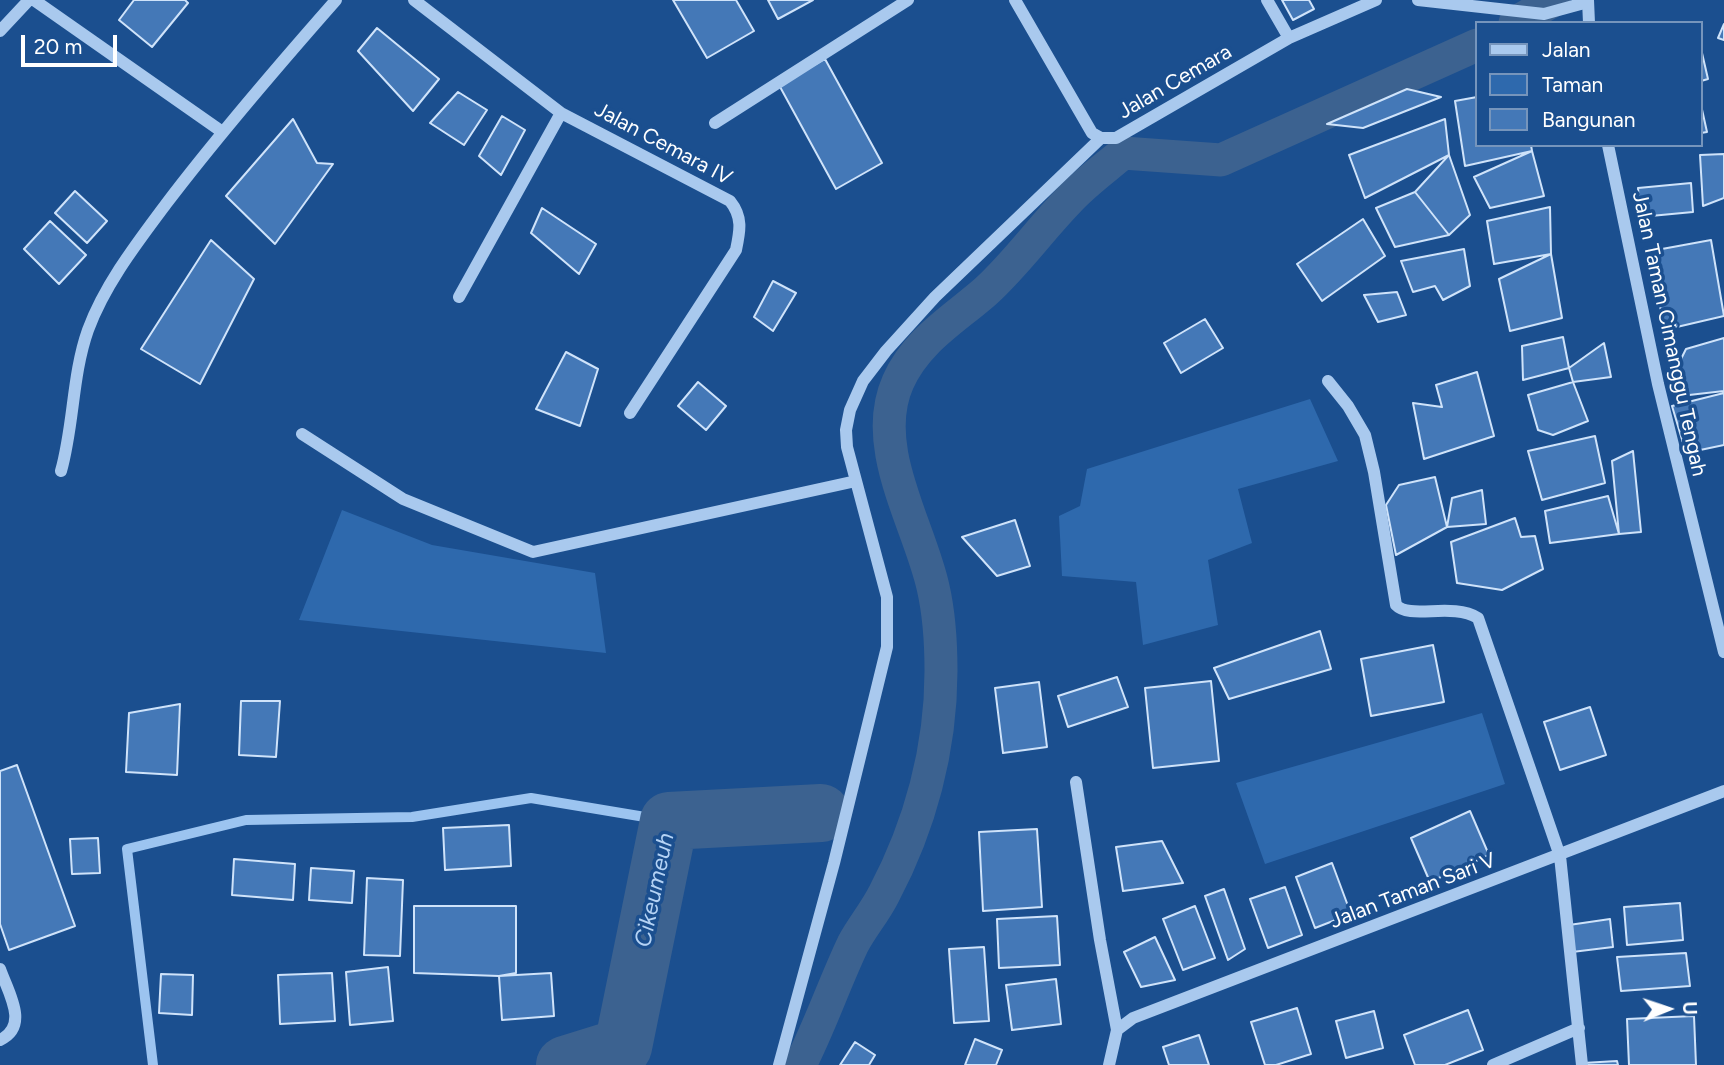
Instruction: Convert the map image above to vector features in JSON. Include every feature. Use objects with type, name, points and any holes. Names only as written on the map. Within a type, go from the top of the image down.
[{"type":"street","points":[[0,31],[31,0],[221,131]]},
{"type":"street","points":[[61,471],[70,438],[80,359],[89,329],[117,273],[221,131],[336,0]]},
{"type":"street","name":"Jalan Cemara IV","points":[[414,0],[561,113],[730,201],[739,218],[741,226],[736,250],[630,413]]},
{"type":"street","points":[[715,123],[908,0]]},
{"type":"street","name":"Jalan Cemara","points":[[1015,0],[1092,133],[1101,138],[1116,138],[1289,38],[1376,0]]},
{"type":"street","points":[[1267,0],[1289,38]]},
{"type":"street","points":[[1418,0],[1544,14],[1588,1],[1589,21]]},
{"type":"street","points":[[459,296],[561,113]]},
{"type":"street","points":[[779,1065],[834,863],[887,647],[887,597],[856,481],[846,430],[863,381],[935,297],[1101,138]]},
{"type":"street","name":"Jalan Taman Cimanggu Tengah","points":[[1608,147],[1658,384],[1724,653]]},
{"type":"street","points":[[1328,380],[1365,435],[1396,605],[1406,611],[1457,609],[1478,618],[1560,856],[1581,1065]]},
{"type":"street","points":[[302,434],[403,499],[533,552],[856,481]]},
{"type":"street","points":[[1076,782],[1100,940],[1118,1030],[1110,1065]]},
{"type":"street","name":"Jalan Taman Sari V","points":[[1118,1030],[1133,1018],[1560,856],[1724,790]]},
{"type":"street","points":[[0,969],[17,1019],[13,1031],[0,1040]]},
{"type":"street","points":[[1493,1065],[1578,1028]]},
{"type":"green space","points":[[1310,399],[1338,461],[1238,489],[1252,543],[1208,560],[1218,625],[1143,645],[1136,582],[1062,576],[1059,516],[1080,506],[1087,469]]},
{"type":"green space","points":[[342,510],[432,545],[595,573],[606,653],[299,620]]},
{"type":"green space","points":[[1482,713],[1505,784],[1265,864],[1236,783]]},
{"type":"building","points":[[134,0],[185,0],[188,3],[152,47],[119,20]]},
{"type":"building","points":[[673,0],[736,0],[754,31],[707,58]]},
{"type":"building","points":[[768,0],[813,0],[778,19]]},
{"type":"building","points":[[1282,0],[1309,0],[1314,9],[1293,20]]},
{"type":"building","points":[[1724,24],[1724,40],[1718,38]]},
{"type":"building","points":[[377,28],[439,79],[413,111],[358,51]]},
{"type":"building","points":[[1703,57],[1708,79],[1703,80]]},
{"type":"building","points":[[825,59],[882,163],[836,189],[779,85]]},
{"type":"building","points":[[1407,89],[1441,97],[1363,128],[1327,124]]},
{"type":"building","points":[[458,92],[487,110],[464,145],[430,123]]},
{"type":"building","points":[[1476,97],[1476,147],[1531,147],[1532,151],[1465,166],[1455,101]]},
{"type":"building","points":[[1703,114],[1707,132],[1703,133]]},
{"type":"building","points":[[502,116],[525,130],[501,175],[479,156]]},
{"type":"building","points":[[293,119],[317,163],[333,164],[275,244],[226,196]]},
{"type":"building","points":[[1445,119],[1449,155],[1365,198],[1349,155]]},
{"type":"building","points":[[1532,151],[1544,196],[1490,208],[1474,177]]},
{"type":"building","points":[[1724,154],[1724,198],[1703,206],[1700,155]]},
{"type":"building","points":[[1449,155],[1470,215],[1449,235],[1415,192]]},
{"type":"building","points":[[1691,183],[1693,212],[1640,217],[1638,188]]},
{"type":"building","points":[[75,191],[107,221],[87,243],[55,213]]},
{"type":"building","points":[[1415,192],[1449,235],[1395,247],[1376,208]]},
{"type":"building","points":[[1550,207],[1551,254],[1494,264],[1487,221]]},
{"type":"building","points":[[542,208],[596,244],[579,274],[531,233]]},
{"type":"building","points":[[1363,219],[1385,256],[1322,301],[1297,264]]},
{"type":"building","points":[[50,221],[86,255],[59,284],[24,249]]},
{"type":"building","points":[[211,240],[254,279],[200,384],[141,349]]},
{"type":"building","points":[[1711,240],[1724,316],[1664,330],[1651,251]]},
{"type":"building","points":[[1464,249],[1470,286],[1443,300],[1435,286],[1413,292],[1401,261]]},
{"type":"building","points":[[1551,254],[1562,318],[1510,331],[1499,279]]},
{"type":"building","points":[[773,281],[796,293],[773,331],[754,317]]},
{"type":"building","points":[[1397,292],[1406,315],[1378,322],[1364,295]]},
{"type":"building","points":[[1205,319],[1223,348],[1181,373],[1164,343]]},
{"type":"building","points":[[1563,337],[1569,368],[1523,380],[1522,346]]},
{"type":"building","points":[[1724,338],[1724,391],[1689,395],[1675,371],[1686,349]]},
{"type":"building","points":[[1604,343],[1611,377],[1573,382],[1569,368]]},
{"type":"building","points":[[566,352],[598,369],[580,426],[536,409]]},
{"type":"building","points":[[1477,372],[1494,436],[1424,459],[1413,403],[1442,407],[1436,385]]},
{"type":"building","points":[[698,382],[726,406],[706,430],[678,406]]},
{"type":"building","points":[[1573,382],[1588,421],[1553,435],[1538,430],[1528,395]]},
{"type":"building","points":[[1724,393],[1724,445],[1686,453],[1672,406]]},
{"type":"building","points":[[1595,436],[1605,483],[1542,500],[1528,451]]},
{"type":"building","points":[[1633,451],[1641,532],[1619,534],[1612,461]]},
{"type":"building","points":[[1435,477],[1447,527],[1396,555],[1386,505],[1399,485]]},
{"type":"building","points":[[1482,490],[1486,524],[1447,527],[1452,498]]},
{"type":"building","points":[[1608,496],[1619,534],[1550,543],[1545,511]]},
{"type":"building","points":[[1515,518],[1521,537],[1535,536],[1543,569],[1502,590],[1457,583],[1451,542]]},
{"type":"building","points":[[1015,520],[1030,566],[997,576],[962,537]]},
{"type":"building","points":[[1320,631],[1331,669],[1229,699],[1214,668]]},
{"type":"building","points":[[1433,645],[1444,702],[1371,716],[1361,659]]},
{"type":"building","points":[[1117,677],[1128,707],[1068,727],[1058,696]]},
{"type":"building","points":[[1211,681],[1219,761],[1153,768],[1145,688]]},
{"type":"building","points":[[1039,682],[1047,747],[1003,753],[995,688]]},
{"type":"building","points":[[241,701],[280,701],[276,757],[239,755]]},
{"type":"building","points":[[180,704],[177,775],[126,772],[129,713]]},
{"type":"building","points":[[1590,707],[1606,755],[1560,770],[1544,722]]},
{"type":"building","points":[[17,765],[75,926],[9,950],[0,924],[0,771]]},
{"type":"building","points":[[1470,811],[1489,855],[1430,882],[1411,838]]},
{"type":"building","points":[[509,825],[511,866],[445,870],[443,828]]},
{"type":"building","points":[[1037,829],[1042,907],[983,911],[979,832]]},
{"type":"building","points":[[98,838],[100,873],[72,874],[70,839]]},
{"type":"building","points":[[1162,841],[1183,883],[1123,891],[1116,847]]},
{"type":"building","points":[[234,859],[295,864],[293,900],[232,895]]},
{"type":"building","points":[[1332,863],[1351,914],[1315,928],[1296,877]]},
{"type":"building","points":[[311,868],[354,871],[352,903],[309,900]]},
{"type":"building","points":[[367,878],[403,880],[400,956],[364,955]]},
{"type":"building","points":[[1285,887],[1302,935],[1268,948],[1250,899]]},
{"type":"building","points":[[1224,889],[1245,949],[1228,960],[1205,896]]},
{"type":"building","points":[[1680,903],[1683,940],[1627,945],[1624,907]]},
{"type":"building","points":[[414,906],[516,906],[516,973],[499,976],[414,973]]},
{"type":"building","points":[[1195,906],[1215,958],[1183,970],[1163,919]]},
{"type":"building","points":[[1057,916],[1060,965],[999,968],[997,919]]},
{"type":"building","points":[[1610,919],[1613,947],[1572,952],[1569,925]]},
{"type":"building","points":[[1155,937],[1175,980],[1141,987],[1124,952]]},
{"type":"building","points":[[984,947],[989,1021],[954,1023],[949,949]]},
{"type":"building","points":[[1686,953],[1690,986],[1621,991],[1617,957]]},
{"type":"building","points":[[388,967],[393,1021],[350,1025],[346,972]]},
{"type":"building","points":[[332,973],[335,1021],[280,1024],[278,975]]},
{"type":"building","points":[[551,973],[554,1016],[502,1020],[499,976]]},
{"type":"building","points":[[161,974],[193,975],[192,1015],[159,1013]]},
{"type":"building","points":[[1056,979],[1061,1024],[1012,1030],[1006,985]]},
{"type":"building","points":[[1297,1008],[1311,1054],[1276,1065],[1265,1065],[1251,1022]]},
{"type":"building","points":[[1468,1010],[1483,1050],[1445,1065],[1415,1065],[1404,1035]]},
{"type":"building","points":[[1374,1011],[1383,1048],[1346,1058],[1336,1021]]},
{"type":"building","points":[[1694,1016],[1696,1065],[1629,1065],[1627,1019]]},
{"type":"building","points":[[1199,1035],[1209,1065],[1169,1065],[1163,1047]]},
{"type":"building","points":[[975,1039],[1002,1050],[996,1065],[965,1065]]},
{"type":"building","points":[[855,1042],[875,1055],[869,1065],[840,1065]]},
{"type":"building","points":[[1617,1061],[1618,1065],[1583,1065],[1583,1063]]},
{"type":"waterway","points":[[1518,21],[1554,0]]},
{"type":"waterway","points":[[800,1065],[853,944],[897,868],[918,814],[937,729],[941,671],[937,607],[926,563],[899,485],[889,433],[891,407],[898,382],[906,368],[936,332],[996,282],[1073,195],[1123,153],[1221,160],[1476,45]]},
{"type":"waterway","points":[[153,1065],[127,849],[246,820],[412,817],[531,798],[669,821]]},
{"type":"waterway","name":"Cikeumeuh","points":[[565,1065],[623,1047],[669,821],[821,813]]}]
